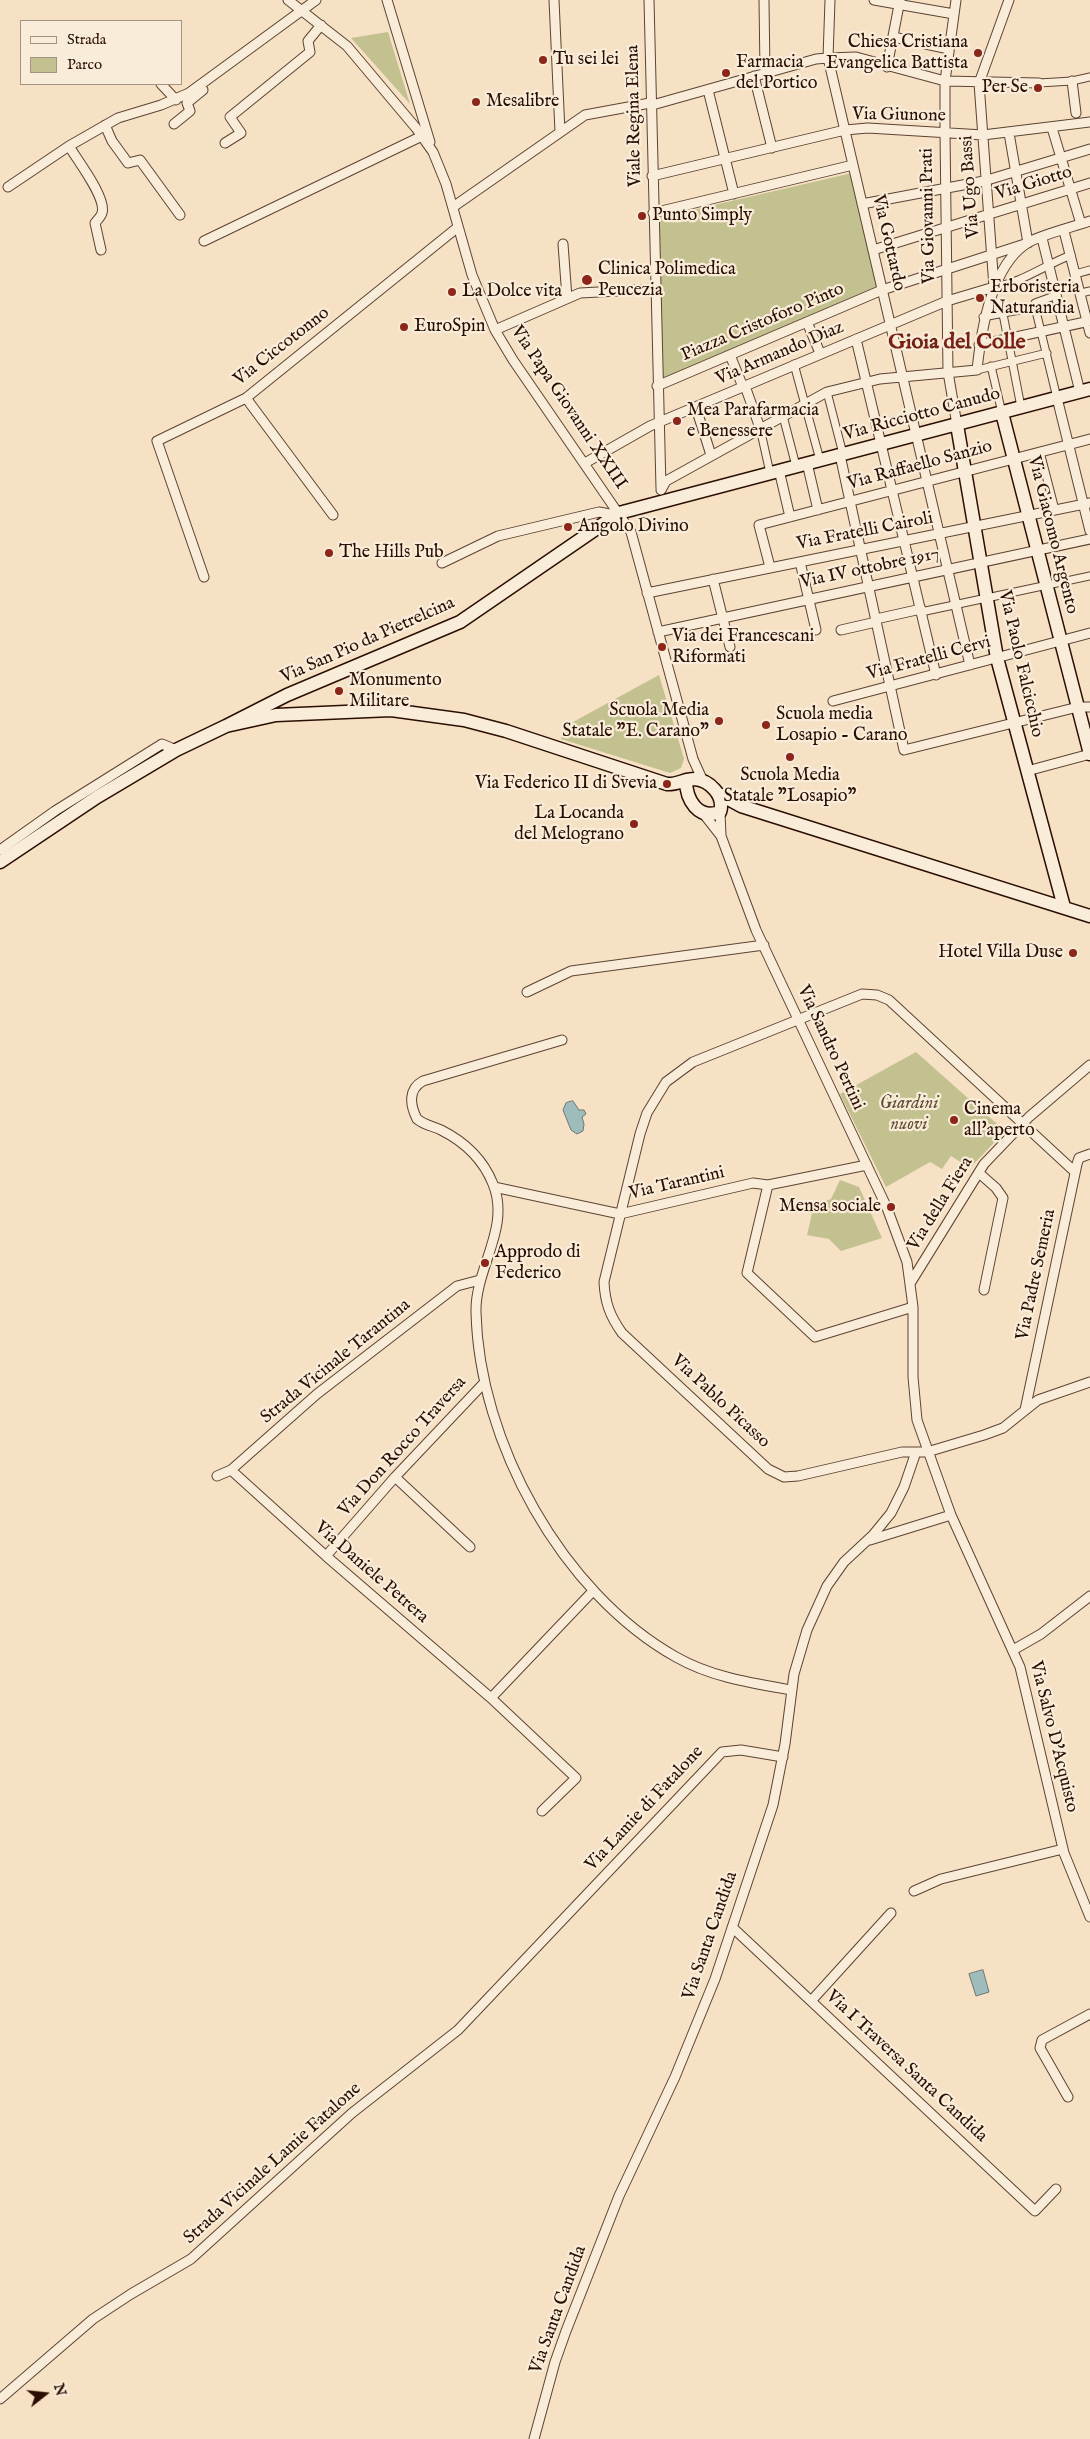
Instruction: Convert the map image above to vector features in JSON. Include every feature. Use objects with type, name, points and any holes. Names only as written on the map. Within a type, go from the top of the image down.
[{"type":"main road","name":"Via Ricciotto Canudo","points":[[617,514],[663,495],[774,472],[1085,390]]},
{"type":"main road","name":"Via Giacomo Argento","points":[[1002,413],[1061,641],[1084,707],[1090,754]]},
{"type":"main road","name":"Via Paolo Falcicchio","points":[[957,425],[997,658],[1064,908]]},
{"type":"main road","name":"Via San Pio da Pietrelcina","points":[[226,726],[287,695],[460,622],[617,514]]},
{"type":"main road","points":[[0,862],[97,797],[176,750],[226,726],[276,715],[315,712],[362,710],[422,714],[464,720],[506,731],[672,784],[703,813],[712,815],[721,810],[741,806]]},
{"type":"main road","points":[[672,784],[686,780],[703,781],[719,794],[741,806],[1090,916]]},
{"type":"main road","points":[[686,780],[690,802]]},
{"type":"main road","points":[[719,794],[721,810]]},
{"type":"street","name":"Via Papa Giovanni XXIII","points":[[288,0],[347,46],[422,136],[433,152],[472,275],[495,330],[513,360],[585,463],[617,514]]},
{"type":"street","points":[[8,187],[68,146],[105,125],[132,113],[176,100],[207,81],[316,0]]},
{"type":"street","points":[[388,0],[433,152]]},
{"type":"street","points":[[554,0],[560,132]]},
{"type":"street","name":"Viale Regina Elena","points":[[649,0],[657,386],[663,495]]},
{"type":"street","points":[[764,0],[765,73]]},
{"type":"street","name":"Via Gottardo","points":[[830,0],[828,58],[970,665]]},
{"type":"street","points":[[874,0],[900,2],[954,14]]},
{"type":"street","name":"Via Giovanni Prati","points":[[956,0],[945,81],[944,133],[948,372],[957,425]]},
{"type":"street","name":"Via Ugo Bassi","points":[[994,287],[980,83],[1009,0]]},
{"type":"street","points":[[887,67],[900,2]]},
{"type":"street","points":[[225,143],[241,133],[230,117],[310,52],[308,41],[321,25]]},
{"type":"street","points":[[893,37],[949,48]]},
{"type":"street","points":[[452,207],[592,112],[650,103],[656,104],[816,59],[856,57],[887,67],[945,81],[1039,83],[1072,81],[1090,77]]},
{"type":"street","points":[[754,76],[772,148]]},
{"type":"street","points":[[174,124],[190,111],[187,102],[203,90],[207,81]]},
{"type":"street","points":[[1072,81],[1076,113]]},
{"type":"street","points":[[162,85],[176,100]]},
{"type":"street","points":[[708,90],[734,194]]},
{"type":"street","name":"Via Giunone","points":[[652,176],[845,130],[868,128],[983,135],[1090,122]]},
{"type":"street","points":[[105,125],[112,141],[128,163],[140,160],[180,215]]},
{"type":"street","points":[[1052,128],[1071,189],[1086,223]]},
{"type":"street","points":[[977,370],[984,317],[994,287],[1009,264],[1028,242],[1009,132]]},
{"type":"street","points":[[204,242],[422,136]]},
{"type":"street","points":[[68,146],[99,194],[102,203],[102,213],[95,223],[101,250]]},
{"type":"street","points":[[862,204],[987,180],[1090,149]]},
{"type":"street","points":[[653,213],[853,165]]},
{"type":"street","name":"Via Giotto","points":[[873,250],[1090,183]]},
{"type":"street","name":"Piazza Cristoforo Pinto","points":[[657,386],[882,290],[1086,223]]},
{"type":"street","name":"Via Ciccotonno","points":[[204,577],[157,441],[246,398],[458,227]]},
{"type":"street","points":[[1064,230],[1075,274],[1085,292],[1090,333]]},
{"type":"street","points":[[1042,238],[1064,327],[1085,390]]},
{"type":"street","points":[[563,244],[567,298]]},
{"type":"street","points":[[994,287],[1007,285],[1049,264],[1071,256]]},
{"type":"street","points":[[1075,274],[1090,270]]},
{"type":"street","name":"Via Armando Diaz","points":[[585,463],[650,426],[696,408],[794,364],[947,301],[994,287]]},
{"type":"street","points":[[495,330],[580,293],[655,290]]},
{"type":"street","points":[[1057,295],[1035,303],[1035,307],[1068,445],[1087,504],[1090,531]]},
{"type":"street","points":[[984,317],[1035,307]]},
{"type":"street","points":[[1002,314],[1021,408]]},
{"type":"street","points":[[979,345],[1089,321]]},
{"type":"street","points":[[806,322],[820,353]]},
{"type":"street","points":[[856,338],[936,675]]},
{"type":"street","points":[[663,495],[666,481],[828,392],[867,381],[977,370],[1047,353]]},
{"type":"street","points":[[730,355],[760,428],[790,517]]},
{"type":"street","points":[[794,364],[820,460]]},
{"type":"street","points":[[990,366],[1002,413]]},
{"type":"street","points":[[828,392],[860,550],[904,750],[1084,707]]},
{"type":"street","points":[[246,398],[332,515]]},
{"type":"street","points":[[696,408],[711,455]]},
{"type":"street","points":[[783,416],[818,510]]},
{"type":"street","name":"Via Raffaello Sanzio","points":[[770,568],[759,525],[1090,439]]},
{"type":"street","points":[[1040,452],[1056,510]]},
{"type":"street","name":"Via Fratelli Cairoli","points":[[647,593],[1087,504]]},
{"type":"street","points":[[442,563],[498,536],[599,512],[617,514],[633,539],[693,759],[703,781]]},
{"type":"street","name":"Via IV ottobre 1917","points":[[658,632],[1090,539]]},
{"type":"street","points":[[800,562],[816,630]]},
{"type":"street","points":[[841,630],[921,610],[1047,587],[1090,576]]},
{"type":"street","points":[[713,579],[730,647]]},
{"type":"street","name":"Via Fratelli Cervi","points":[[833,700],[936,675],[1090,633]]},
{"type":"street","points":[[0,850],[55,811],[162,744],[176,750]]},
{"type":"street","points":[[1027,771],[1090,754]]},
{"type":"street","points":[[686,780],[693,759]]},
{"type":"street","points":[[721,810],[721,836]]},
{"type":"street","points":[[703,813],[721,836]]},
{"type":"street","name":"Via Sandro Pertini","points":[[721,836],[764,945],[894,1225],[912,1282],[914,1404],[927,1452]]},
{"type":"street","points":[[528,992],[571,971],[764,945]]},
{"type":"street","name":"Via Pablo Picasso","points":[[1075,1172],[889,1000],[877,994],[862,994],[693,1062],[666,1082],[647,1113],[632,1159],[604,1282],[604,1302],[611,1318],[622,1333],[768,1469],[780,1476],[790,1477],[902,1452],[927,1452],[1002,1428],[1048,1395],[1090,1382]]},
{"type":"street","points":[[562,1040],[423,1081],[413,1091],[412,1106],[417,1119],[451,1136],[470,1149],[490,1175],[498,1199],[497,1227],[480,1280],[476,1310],[484,1383],[509,1459],[533,1506],[559,1548],[593,1591],[643,1634],[677,1658],[727,1678],[791,1690]]},
{"type":"street","name":"Via della Fiera","points":[[912,1282],[984,1164],[1021,1124],[1052,1095],[1090,1065]]},
{"type":"street","name":"Via Padre Semeria","points":[[1025,1411],[1075,1172],[1079,1158],[1090,1154]]},
{"type":"street","name":"Via Tarantini","points":[[494,1187],[620,1214],[753,1183],[768,1185],[867,1164]]},
{"type":"street","points":[[979,1173],[996,1188],[1003,1198],[984,1290]]},
{"type":"street","points":[[768,1185],[747,1273],[815,1336],[913,1307]]},
{"type":"street","name":"Strada Vicinale Tarantina","points":[[216,1476],[232,1470],[317,1394],[457,1286],[480,1280]]},
{"type":"street","name":"Via Don Rocco Traversa","points":[[326,1556],[394,1477],[484,1383]]},
{"type":"street","name":"Via Santa Candida","points":[[534,2439],[555,2362],[619,2196],[681,2062],[715,1979],[773,1805],[783,1757],[791,1690],[798,1656],[817,1605],[844,1562],[883,1525],[891,1513],[904,1487],[916,1452]]},
{"type":"street","name":"Via Salvo D'Acquisto","points":[[927,1452],[951,1515],[1013,1650],[1036,1726],[1063,1849],[1090,1917]]},
{"type":"street","name":"Via Daniele Petrera","points":[[232,1470],[326,1556],[491,1698],[576,1778],[542,1811]]},
{"type":"street","points":[[394,1477],[470,1547]]},
{"type":"street","points":[[865,1541],[951,1515]]},
{"type":"street","points":[[491,1698],[593,1591]]},
{"type":"street","name":"Via Salvo D'Acquisto","points":[[1013,1650],[1041,1634],[1090,1596]]},
{"type":"street","name":"Via Lamie di Fatalone","points":[[550,1933],[722,1752],[741,1750],[783,1757]]},
{"type":"street","points":[[914,1891],[940,1879],[1063,1849]]},
{"type":"street","points":[[812,2000],[891,1913]]},
{"type":"street","name":"Via I Traversa Santa Candida","points":[[732,1927],[1035,2211],[1056,2189]]},
{"type":"street","name":"Strada Vicinale Lamie Fatalone","points":[[0,2399],[93,2319],[191,2259],[352,2113],[458,2030],[550,1933]]},
{"type":"street","points":[[1068,2097],[1040,2048],[1042,2040],[1090,2014]]},
{"type":"green space","points":[[388,32],[410,104],[351,38]]},
{"type":"green space","points":[[852,173],[878,286],[662,379],[658,218]]},
{"type":"green space","points":[[659,675],[684,759],[681,768],[670,773],[561,739],[563,728]]},
{"type":"green space","name":"Giardini nuovi","points":[[916,1052],[1005,1131],[970,1168],[951,1156],[942,1169],[930,1162],[886,1187],[840,1094]]},
{"type":"green space","points":[[840,1180],[859,1187],[882,1238],[841,1251],[829,1239],[807,1235],[814,1205],[831,1199]]},
{"type":"water","points":[[573,1101],[579,1110],[584,1110],[586,1114],[582,1117],[583,1131],[577,1134],[571,1130],[563,1110],[566,1103]]},
{"type":"water","points":[[983,1970],[989,1992],[976,1996],[969,1974]]},
{"type":"place","name":"Chiesa Cristiana Evangelica Battista","points":[[978,53]]},
{"type":"place","name":"Tu sei lei","points":[[543,60]]},
{"type":"place","name":"Farmacia del Portico","points":[[726,73]]},
{"type":"place","name":"Per Se","points":[[1038,88]]},
{"type":"place","name":"Mesalibre","points":[[476,102]]},
{"type":"place","name":"Punto Simply","points":[[642,216]]},
{"type":"place","name":"Clinica Polimedica Peucezia","points":[[587,280]]},
{"type":"place","name":"La Dolce vita","points":[[452,292]]},
{"type":"place","name":"Erboristeria Naturandia","points":[[980,298]]},
{"type":"place","name":"EuroSpin","points":[[404,327]]},
{"type":"place","name":"Mea Parafarmacia e Benessere","points":[[677,421]]},
{"type":"place","name":"Angolo Divino","points":[[568,527]]},
{"type":"place","name":"The Hills Pub","points":[[329,553]]},
{"type":"place","name":"Via dei Francescani Riformati","points":[[662,647]]},
{"type":"place","name":"Monumento Militare","points":[[339,691]]},
{"type":"place","name":"Scuola Media Statale \"E. Carano\"","points":[[719,721]]},
{"type":"place","name":"Scuola media Losapio - Carano","points":[[766,725]]},
{"type":"place","name":"Scuola Media Statale \"Losapio\"","points":[[790,757]]},
{"type":"place","name":"Via Federico II di Svevia","points":[[667,784]]},
{"type":"place","name":"La Locanda del Melograno","points":[[634,824]]},
{"type":"place","name":"Hotel Villa Duse","points":[[1073,953]]},
{"type":"place","name":"Cinema all'aperto","points":[[954,1120]]},
{"type":"place","name":"Mensa sociale","points":[[891,1207]]},
{"type":"place","name":"Approdo di Federico","points":[[485,1263]]},
{"type":"district","name":"Gioia del Colle","points":[[957,343]]}]
